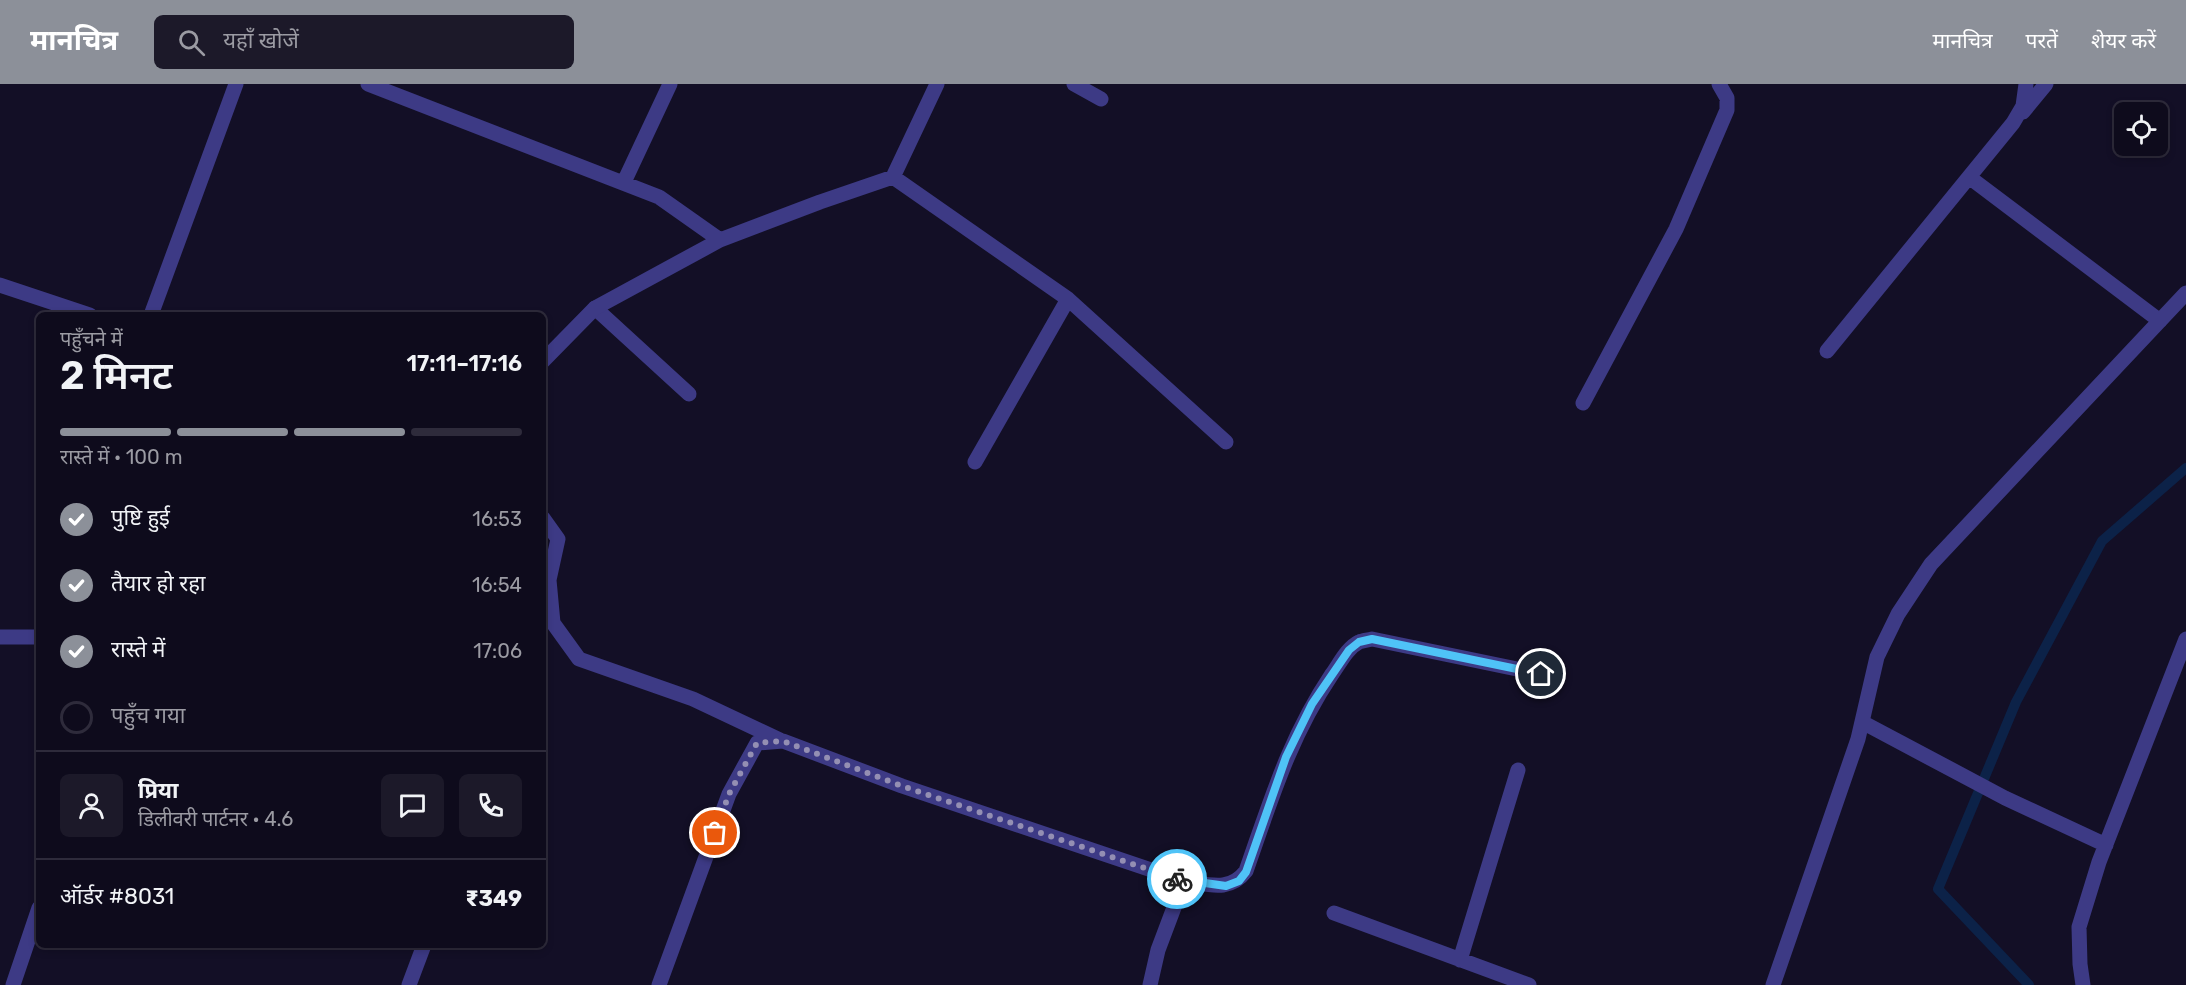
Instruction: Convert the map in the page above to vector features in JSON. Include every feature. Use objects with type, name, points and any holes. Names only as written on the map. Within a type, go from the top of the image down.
[{"type":"street","points":[[152,312],[236,84]]},
{"type":"street","points":[[368,84],[659,197],[720,240]]},
{"type":"street","points":[[624,182],[670,84]]},
{"type":"street","points":[[546,358],[595,308],[720,240],[893,177],[937,84]]},
{"type":"street","points":[[1074,84],[1101,99]]},
{"type":"street","points":[[1583,403],[1676,229],[1727,110],[1727,98],[1719,84]]},
{"type":"street","points":[[2013,123],[2023,106],[2026,84]]},
{"type":"street","points":[[1827,351],[2046,84]]},
{"type":"street","points":[[893,177],[1068,298],[1226,442]]},
{"type":"street","points":[[1969,177],[2160,321]]},
{"type":"street","points":[[0,285],[81,312]]},
{"type":"street","points":[[1773,985],[1862,722],[1878,657],[1898,614],[1931,564],[2186,293]]},
{"type":"street","points":[[975,462],[1068,298]]},
{"type":"street","points":[[595,308],[689,394]]},
{"type":"street","points":[[546,523],[558,539],[549,580],[553,623],[579,659],[693,699],[783,741],[902,786],[1184,881],[1226,886],[1239,881],[1246,872],[1286,757],[1297,734],[1312,704],[1349,650],[1359,642],[1372,639],[1541,674]]},
{"type":"street","points":[[0,637],[36,637]]},
{"type":"street","points":[[2083,985],[2079,927],[2106,845],[2186,639]]},
{"type":"street","points":[[1862,722],[2005,798],[2106,845]]},
{"type":"street","points":[[658,985],[729,794],[757,743],[783,741]]},
{"type":"street","points":[[1460,960],[1518,770]]},
{"type":"street","points":[[1150,985],[1158,950],[1184,881]]},
{"type":"street","points":[[1334,913],[1529,985]]},
{"type":"street","points":[[13,985],[36,917]]},
{"type":"street","points":[[409,985],[423,948]]},
{"type":"waterway","points":[[2029,985],[1938,889],[2016,702],[2102,541],[2186,468]]},
{"type":"way so far","points":[[715,833],[729,794],[757,743],[783,741],[902,786],[1177,879]]},
{"type":"route","points":[[1177,879],[1226,886],[1239,881],[1246,872],[1286,757],[1297,734],[1312,704],[1349,650],[1359,642],[1372,639],[1541,674]]}]
